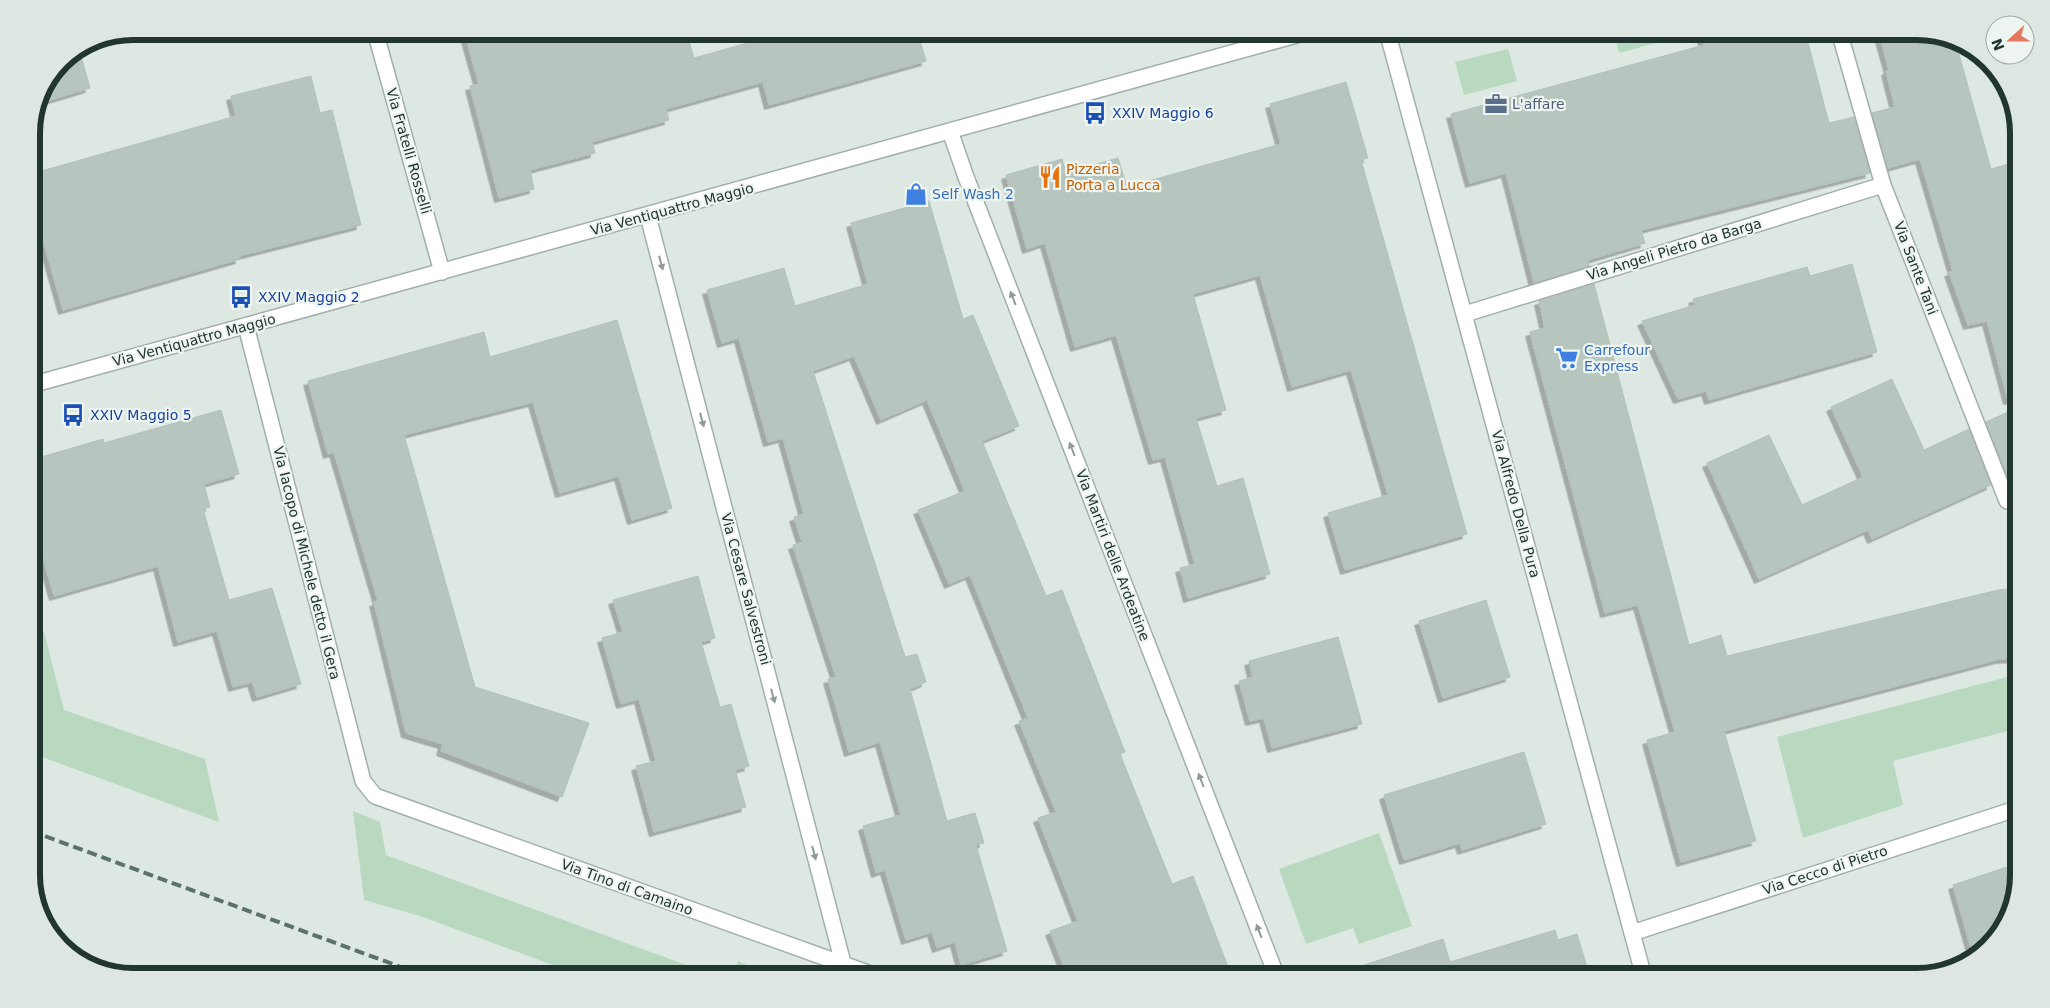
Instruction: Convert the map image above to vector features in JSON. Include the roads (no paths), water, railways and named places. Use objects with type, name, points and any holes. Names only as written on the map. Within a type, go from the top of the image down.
[{"type":"street","name":"Via Fratelli Rosselli","points":[[378,40],[442,272]]},
{"type":"street","name":"Via Ventiquattro Maggio","points":[[40,383],[1279,40]]},
{"type":"street","name":"Via Alfredo Della Pura","points":[[1389,40],[1642,968]]},
{"type":"street","name":"Via Sante Tani","points":[[1842,40],[1883,185],[2007,501]]},
{"type":"street","name":"Via Martiri delle Ardeatine","points":[[950,132],[1274,968]]},
{"type":"street","name":"Via Angeli Pietro da Barga","points":[[1465,314],[1883,185]]},
{"type":"street","name":"Via Cesare Salvestroni","points":[[648,216],[843,963]]},
{"type":"street","name":"Via Iacopo di Michele detto il Gera","points":[[246,326],[363,781],[375,796]]},
{"type":"street","name":"Via Tino di Camaino","points":[[375,796],[856,968]]},
{"type":"street","name":"Via Cecco di Pietro","points":[[1632,933],[2010,811]]},
{"type":"railway","points":[[40,834],[404,968]]},
{"type":"place","name":"L'affare","points":[[1496,104]]},
{"type":"place","name":"XXIV Maggio 6","points":[[1095,113]]},
{"type":"place","name":"Pizzeria Porta a Lucca","points":[[1050,177]]},
{"type":"place","name":"Self Wash 2","points":[[916,194]]},
{"type":"place","name":"XXIV Maggio 2","points":[[241,297]]},
{"type":"place","name":"Carrefour Express","points":[[1567,358]]},
{"type":"place","name":"XXIV Maggio 5","points":[[73,415]]}]
